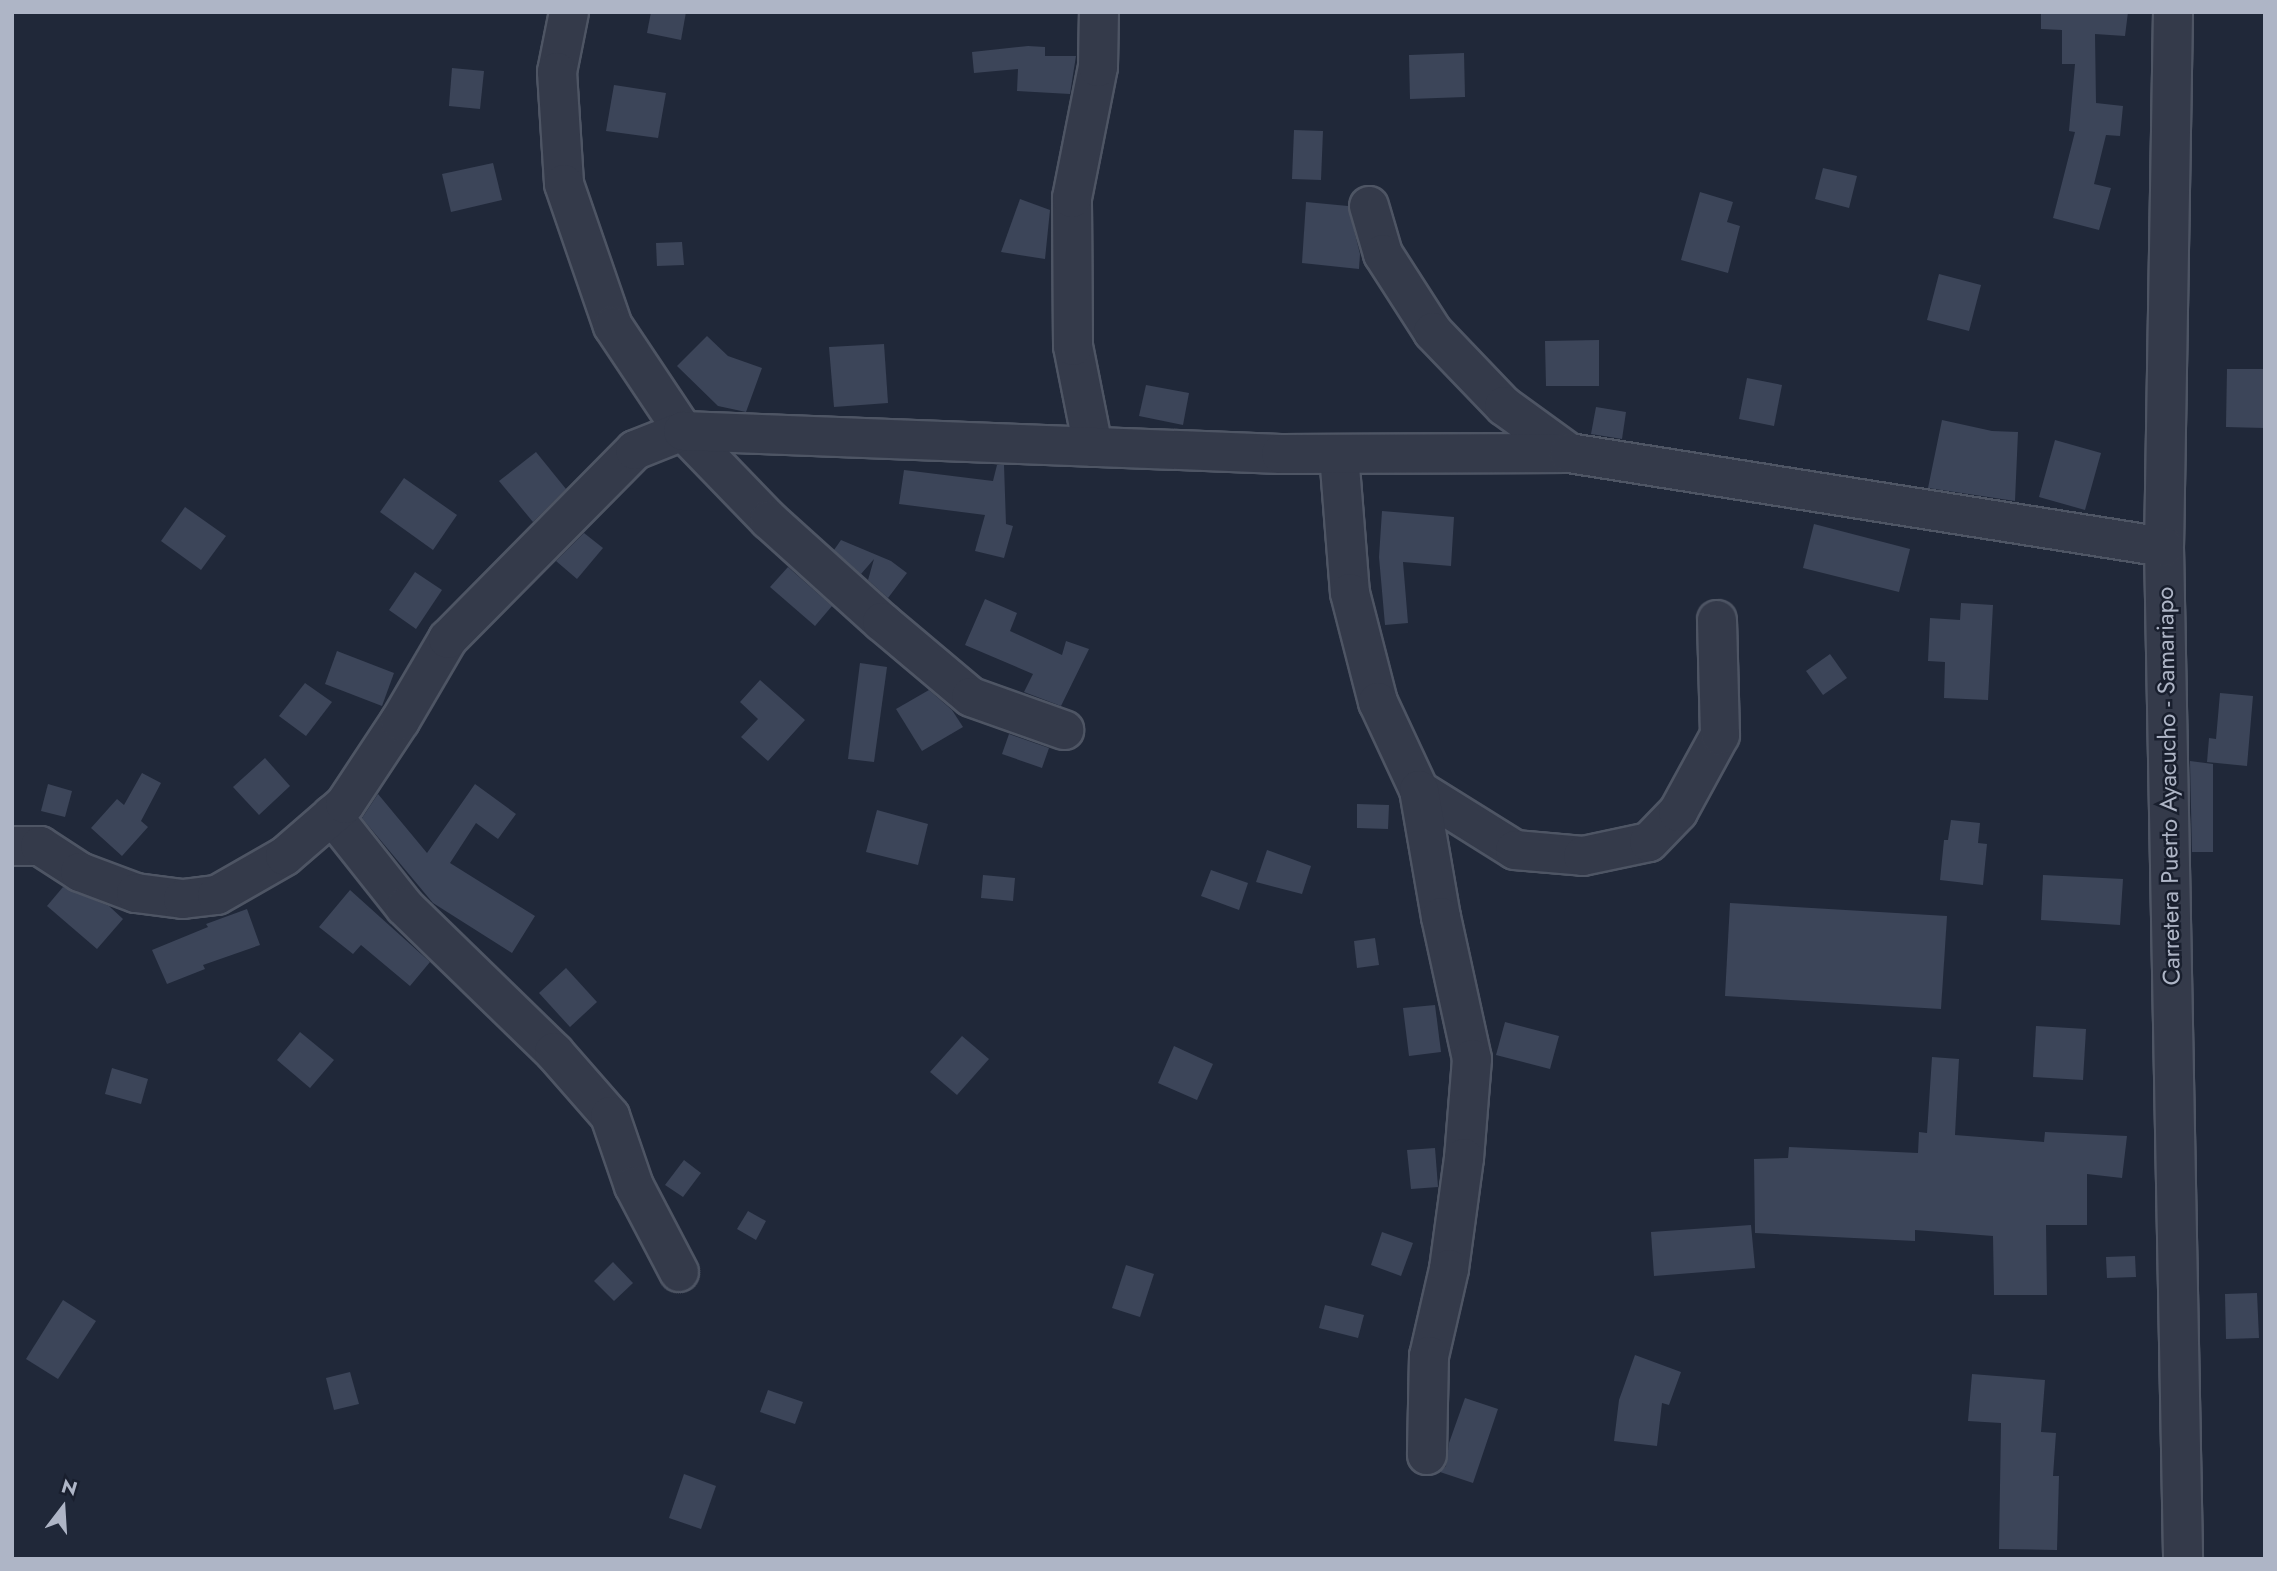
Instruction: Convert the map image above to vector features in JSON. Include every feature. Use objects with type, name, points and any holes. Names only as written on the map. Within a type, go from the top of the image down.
[{"type":"street","points":[[569,12],[557,72],[564,184],[613,326],[682,431],[769,520],[882,622],[971,697],[1064,730]]},
{"type":"street","points":[[1093,447],[1073,346],[1072,198],[1097,67],[1099,12]]},
{"type":"street","name":"Carretera Puerto Ayacucho - Samariapo","points":[[2173,12],[2164,547],[2183,1559]]},
{"type":"street","points":[[1369,206],[1383,254],[1433,332],[1504,406],[1569,453]]},
{"type":"street","points":[[12,846],[40,846],[80,872],[136,893],[183,899],[217,895],[285,856],[345,804],[400,721],[448,639],[635,450],[682,431],[1339,454],[1569,453],[2164,547]]},
{"type":"street","points":[[1339,454],[1350,593],[1378,702],[1419,790],[1441,917],[1472,1059],[1464,1158],[1449,1269],[1429,1356],[1427,1455]]},
{"type":"street","points":[[1419,790],[1515,850],[1583,856],[1649,842],[1678,811],[1720,735],[1717,620]]},
{"type":"street","points":[[332,815],[405,907],[554,1052],[610,1116],[634,1186],[679,1272]]},
{"type":"building","points":[[651,12],[686,12],[681,40],[647,33]]},
{"type":"building","points":[[2041,12],[2128,12],[2125,36],[2095,34],[2096,103],[2123,106],[2120,136],[2106,135],[2094,184],[2111,188],[2099,230],[2053,218],[2075,132],[2069,131],[2075,64],[2062,64],[2062,30],[2041,29]]},
{"type":"building","points":[[1028,46],[1045,47],[1045,56],[1076,56],[1070,94],[1017,91],[1018,69],[974,73],[972,52]]},
{"type":"building","points":[[1464,53],[1465,97],[1410,99],[1409,55]]},
{"type":"building","points":[[452,68],[484,71],[480,109],[449,106]]},
{"type":"building","points":[[614,85],[666,93],[658,138],[606,131]]},
{"type":"building","points":[[1294,130],[1323,131],[1321,180],[1292,179]]},
{"type":"building","points":[[493,163],[502,200],[451,212],[442,174]]},
{"type":"building","points":[[1823,168],[1857,176],[1849,208],[1815,199]]},
{"type":"building","points":[[1700,192],[1733,202],[1727,222],[1740,226],[1728,273],[1681,260]]},
{"type":"building","points":[[1020,199],[1050,210],[1045,259],[1001,252]]},
{"type":"building","points":[[1306,202],[1348,206],[1360,254],[1359,269],[1302,263]]},
{"type":"building","points":[[682,242],[684,265],[657,266],[656,243]]},
{"type":"building","points":[[1939,274],[1981,285],[1969,331],[1927,320]]},
{"type":"building","points":[[707,336],[728,356],[762,368],[746,412],[718,406],[677,366]]},
{"type":"building","points":[[1599,340],[1599,386],[1546,386],[1545,341]]},
{"type":"building","points":[[884,344],[888,403],[834,407],[829,347]]},
{"type":"building","points":[[2227,369],[2265,369],[2265,428],[2226,427]]},
{"type":"building","points":[[1747,378],[1782,385],[1774,426],[1739,419]]},
{"type":"building","points":[[1146,385],[1189,393],[1183,425],[1139,416]]},
{"type":"building","points":[[1596,407],[1626,412],[1622,439],[1591,434]]},
{"type":"building","points":[[1942,420],[1992,431],[2018,432],[2015,501],[1928,488]]},
{"type":"building","points":[[2055,440],[2101,453],[2085,510],[2039,497]]},
{"type":"building","points":[[536,452],[566,489],[533,522],[499,481]]},
{"type":"building","points":[[997,465],[1004,465],[1006,524],[1013,526],[1004,558],[975,551],[985,515],[899,504],[904,470],[993,481]]},
{"type":"building","points":[[404,478],[457,515],[433,550],[380,512]]},
{"type":"building","points":[[185,507],[226,536],[201,570],[161,541]]},
{"type":"building","points":[[1382,511],[1454,517],[1451,566],[1403,562],[1408,623],[1385,625],[1379,557]]},
{"type":"building","points":[[1814,524],[1910,549],[1899,592],[1803,568]]},
{"type":"building","points":[[584,533],[603,548],[577,579],[556,561]]},
{"type":"building","points":[[841,540],[891,561],[907,573],[888,598],[868,580],[874,559],[861,574],[834,550]]},
{"type":"building","points":[[788,567],[832,606],[815,626],[770,587]]},
{"type":"building","points":[[415,572],[442,590],[416,629],[389,610]]},
{"type":"building","points":[[985,599],[1017,613],[1010,631],[1062,655],[1066,641],[1089,649],[1061,706],[1024,692],[1033,674],[965,645]]},
{"type":"building","points":[[1961,603],[1993,605],[1988,700],[1944,698],[1945,662],[1928,661],[1930,618],[1960,620]]},
{"type":"building","points":[[337,651],[394,673],[382,706],[325,684]]},
{"type":"building","points":[[1830,654],[1847,678],[1823,695],[1806,671]]},
{"type":"building","points":[[860,663],[887,667],[874,762],[848,759]]},
{"type":"building","points":[[760,680],[805,720],[768,761],[741,737],[758,719],[740,702]]},
{"type":"building","points":[[305,683],[332,702],[306,736],[279,716]]},
{"type":"building","points":[[929,690],[952,710],[963,727],[922,751],[896,709]]},
{"type":"building","points":[[2220,693],[2253,696],[2247,766],[2207,762],[2209,738],[2216,739]]},
{"type":"building","points":[[1009,734],[1049,748],[1042,768],[1002,754]]},
{"type":"building","points":[[265,758],[290,786],[259,815],[233,787]]},
{"type":"building","points":[[2190,761],[2213,764],[2213,852],[2192,852]]},
{"type":"building","points":[[142,773],[161,783],[141,821],[148,827],[122,856],[91,828],[117,799],[124,805]]},
{"type":"building","points":[[48,784],[72,791],[65,817],[41,811]]},
{"type":"building","points":[[475,784],[516,814],[498,839],[476,823],[450,863],[535,916],[512,953],[433,903],[362,818],[378,794],[427,853]]},
{"type":"building","points":[[1357,804],[1389,805],[1388,829],[1357,828]]},
{"type":"building","points":[[877,810],[928,824],[918,865],[866,852]]},
{"type":"building","points":[[1951,820],[1980,823],[1978,843],[1987,844],[1983,885],[1940,880],[1944,840],[1948,840]]},
{"type":"building","points":[[1267,850],[1311,866],[1302,894],[1256,882]]},
{"type":"building","points":[[1211,870],[1248,883],[1239,910],[1201,896]]},
{"type":"building","points":[[983,875],[1015,878],[1013,901],[981,898]]},
{"type":"building","points":[[2043,875],[2123,879],[2120,925],[2041,920]]},
{"type":"building","points":[[63,887],[109,906],[123,919],[97,949],[47,906]]},
{"type":"building","points":[[350,890],[430,962],[410,986],[361,945],[353,954],[319,927]]},
{"type":"building","points":[[1730,903],[1947,916],[1941,1009],[1725,996]]},
{"type":"building","points":[[247,909],[260,945],[203,965],[205,969],[167,984],[152,950],[208,927],[206,924]]},
{"type":"building","points":[[1375,938],[1379,965],[1357,968],[1354,941]]},
{"type":"building","points":[[566,968],[597,1002],[570,1027],[539,993]]},
{"type":"building","points":[[1435,1005],[1441,1052],[1409,1056],[1403,1008]]},
{"type":"building","points":[[1505,1022],[1559,1036],[1550,1069],[1496,1055]]},
{"type":"building","points":[[2036,1026],[2086,1029],[2083,1080],[2033,1077]]},
{"type":"building","points":[[300,1032],[334,1060],[310,1088],[277,1060]]},
{"type":"building","points":[[962,1036],[989,1059],[957,1095],[930,1072]]},
{"type":"building","points":[[1174,1046],[1213,1064],[1197,1100],[1158,1083]]},
{"type":"building","points":[[1932,1057],[1959,1059],[1955,1135],[2044,1142],[2045,1132],[2127,1136],[2122,1178],[2087,1174],[2087,1225],[2046,1225],[2047,1295],[1994,1295],[1993,1236],[1915,1230],[1915,1241],[1755,1233],[1754,1159],[1788,1158],[1789,1147],[1918,1153],[1919,1132],[1927,1133]]},
{"type":"building","points":[[112,1068],[148,1079],[141,1104],[105,1094]]},
{"type":"building","points":[[1435,1148],[1438,1187],[1411,1189],[1407,1150]]},
{"type":"building","points":[[684,1160],[701,1173],[683,1197],[665,1185]]},
{"type":"building","points":[[748,1211],[766,1221],[756,1240],[737,1229]]},
{"type":"building","points":[[1751,1225],[1755,1268],[1654,1276],[1651,1232]]},
{"type":"building","points":[[1382,1232],[1413,1243],[1401,1276],[1371,1265]]},
{"type":"building","points":[[2135,1256],[2136,1277],[2107,1278],[2106,1257]]},
{"type":"building","points":[[613,1262],[633,1283],[614,1301],[594,1281]]},
{"type":"building","points":[[1126,1265],[1154,1274],[1140,1317],[1112,1308]]},
{"type":"building","points":[[2257,1293],[2259,1338],[2226,1339],[2225,1294]]},
{"type":"building","points":[[63,1300],[96,1321],[58,1379],[26,1359]]},
{"type":"building","points":[[1325,1305],[1364,1315],[1358,1338],[1319,1328]]},
{"type":"building","points":[[1635,1355],[1681,1372],[1669,1405],[1662,1403],[1657,1446],[1614,1441],[1619,1400]]},
{"type":"building","points":[[350,1372],[359,1404],[334,1410],[326,1378]]},
{"type":"building","points":[[1972,1374],[2045,1380],[2041,1432],[2056,1433],[2053,1476],[2059,1476],[2057,1550],[1999,1549],[2001,1423],[1968,1421]]},
{"type":"building","points":[[768,1390],[803,1402],[795,1424],[760,1412]]},
{"type":"building","points":[[1465,1398],[1498,1409],[1473,1483],[1440,1472],[1446,1466],[1449,1443]]},
{"type":"building","points":[[684,1474],[716,1486],[701,1529],[669,1518]]}]
